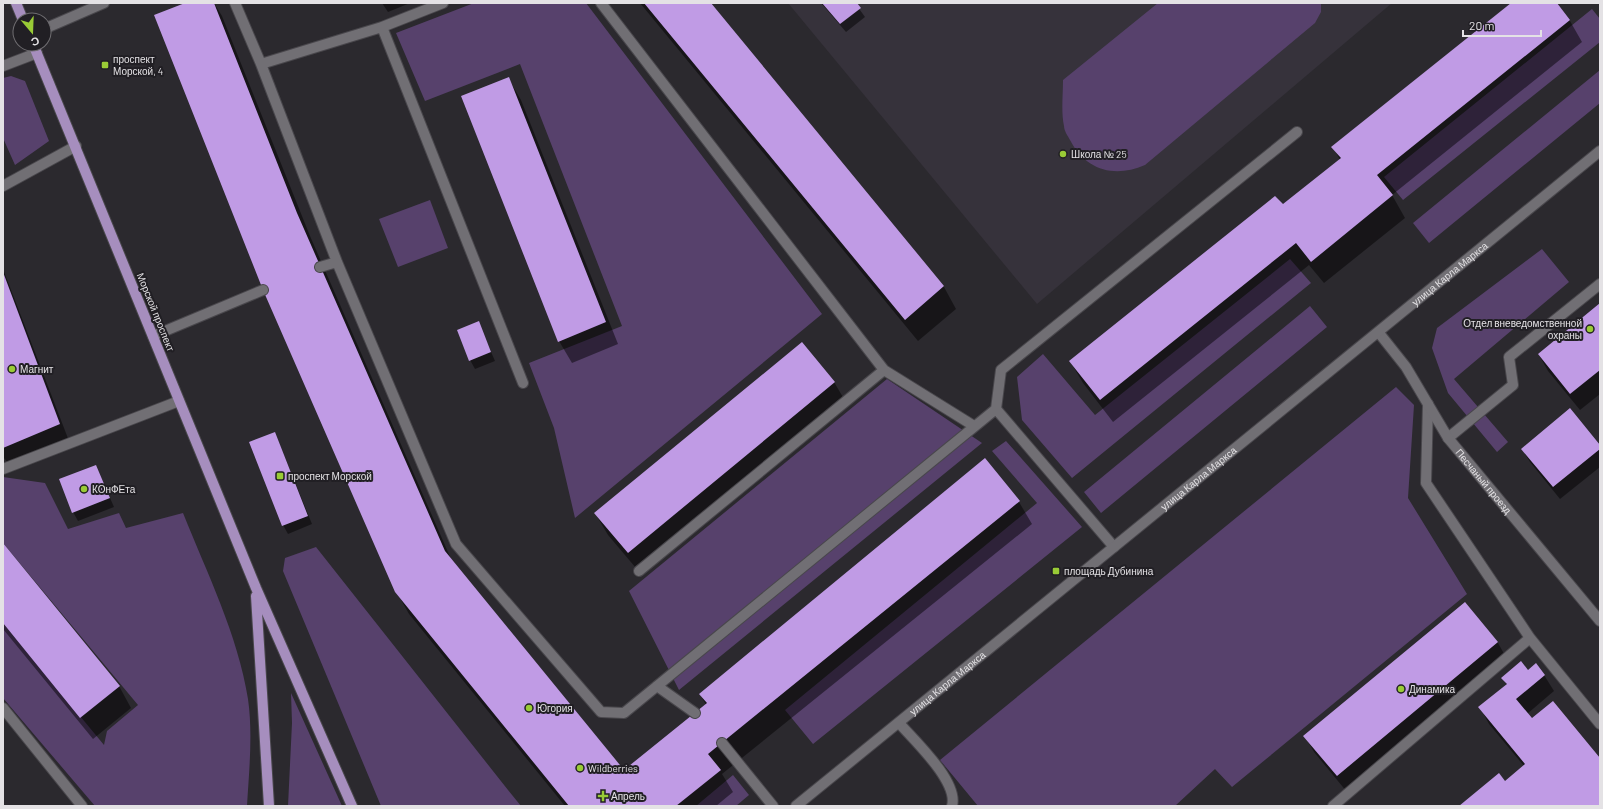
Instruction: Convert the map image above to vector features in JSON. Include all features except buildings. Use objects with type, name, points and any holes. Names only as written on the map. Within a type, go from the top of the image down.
[{"type":"main road","name":"Морской проспект","points":[[36,52],[256,588],[352,806]]},
{"type":"main road","points":[[256,588],[269,806]]},
{"type":"street","points":[[52,26],[104,3]]},
{"type":"street","points":[[235,3],[261,64],[337,262],[456,544],[601,712],[624,713],[996,409],[1001,370],[1297,132]]},
{"type":"street","points":[[261,64],[382,27],[443,3]]},
{"type":"street","points":[[601,3],[884,370],[974,426]]},
{"type":"street","points":[[382,27],[523,384]]},
{"type":"street","points":[[3,66],[29,52]]},
{"type":"street","points":[[3,186],[76,146]]},
{"type":"street","name":"улица Карла Маркса","points":[[796,806],[1379,333],[1600,151]]},
{"type":"street","points":[[320,267],[337,262]]},
{"type":"street","points":[[1448,438],[1513,385],[1509,357],[1600,284]]},
{"type":"street","points":[[153,336],[263,290]]},
{"type":"street","name":"Песчаный проезд","points":[[1379,333],[1406,367],[1448,438],[1600,621]]},
{"type":"street","points":[[639,571],[884,370]]},
{"type":"street","points":[[3,469],[179,401]]},
{"type":"street","points":[[1428,404],[1426,483],[1530,638],[1600,724]]},
{"type":"street","points":[[996,409],[1114,547]]},
{"type":"street","points":[[1333,806],[1530,638]]},
{"type":"street","points":[[657,686],[694,713]]},
{"type":"street","points":[[3,708],[82,806]]},
{"type":"street","points":[[899,723],[946,778],[953,802],[952,806]]},
{"type":"street","points":[[722,743],[773,806]]},
{"type":"shaded area","points":[[474,3],[586,3],[822,314],[575,518],[554,428],[529,363],[622,326],[520,64],[425,101],[396,33]]},
{"type":"shaded area","name":"Школа № 25","points":[[788,3],[1392,3],[1037,304]]},
{"type":"shaded area","points":[[1158,3],[1321,3],[1321,12],[1315,23],[1145,165],[1123,171],[1102,169],[1084,159],[1065,132],[1062,103],[1063,80]]},
{"type":"shaded area","points":[[1592,9],[1600,19],[1600,42],[1403,200],[1384,177]]},
{"type":"shaded area","points":[[1600,70],[1600,103],[1429,243],[1413,223]]},
{"type":"shaded area","points":[[11,76],[25,81],[49,141],[15,165],[3,138],[3,78]]},
{"type":"shaded area","points":[[430,200],[448,248],[398,267],[379,219]]},
{"type":"shaded area","points":[[1542,249],[1569,282],[1454,379],[1508,442],[1497,452],[1448,393],[1432,348],[1437,328]]},
{"type":"shaded area","points":[[1290,259],[1311,283],[1072,478],[1022,420],[1017,377],[1043,354],[1095,415]]},
{"type":"shaded area","points":[[1310,306],[1327,327],[1101,513],[1084,492]]},
{"type":"shaded area","points":[[887,379],[982,443],[679,690],[629,591]]},
{"type":"shaded area","points":[[1396,387],[1414,405],[1408,498],[1467,594],[1232,787],[1215,769],[1175,806],[978,806],[940,760]]},
{"type":"shaded area","points":[[1006,441],[1082,527],[813,744],[785,710],[1037,503],[992,451]]},
{"type":"shaded area","points":[[3,477],[45,483],[68,529],[119,513],[126,528],[183,513],[221,604],[237,651],[243,675],[248,699],[250,725],[247,806],[95,806],[3,698],[3,623],[104,745],[107,731],[138,705],[3,543]]},
{"type":"shaded area","points":[[316,547],[521,806],[381,806],[283,571],[285,558]]},
{"type":"shaded area","points":[[291,693],[342,806],[288,806],[292,723]]},
{"type":"shaded area","points":[[733,775],[749,795],[736,806],[696,806]]},
{"type":"place","name":"проспект Морской, 4","points":[[105,65]]},
{"type":"place","name":"Школа № 25","points":[[1063,154]]},
{"type":"place","name":"Отдел вневедомственной охраны","points":[[1590,329]]},
{"type":"place","name":"Магнит","points":[[12,369]]},
{"type":"place","name":"проспект Морской","points":[[280,476]]},
{"type":"place","name":"КОнФЕта","points":[[84,489]]},
{"type":"place","name":"площадь Дубинина","points":[[1056,571]]},
{"type":"place","name":"Динамика","points":[[1401,689]]},
{"type":"place","name":"Югория","points":[[529,708]]},
{"type":"place","name":"Wildberries","points":[[580,768]]},
{"type":"place","name":"Апрель","points":[[603,796]]}]
